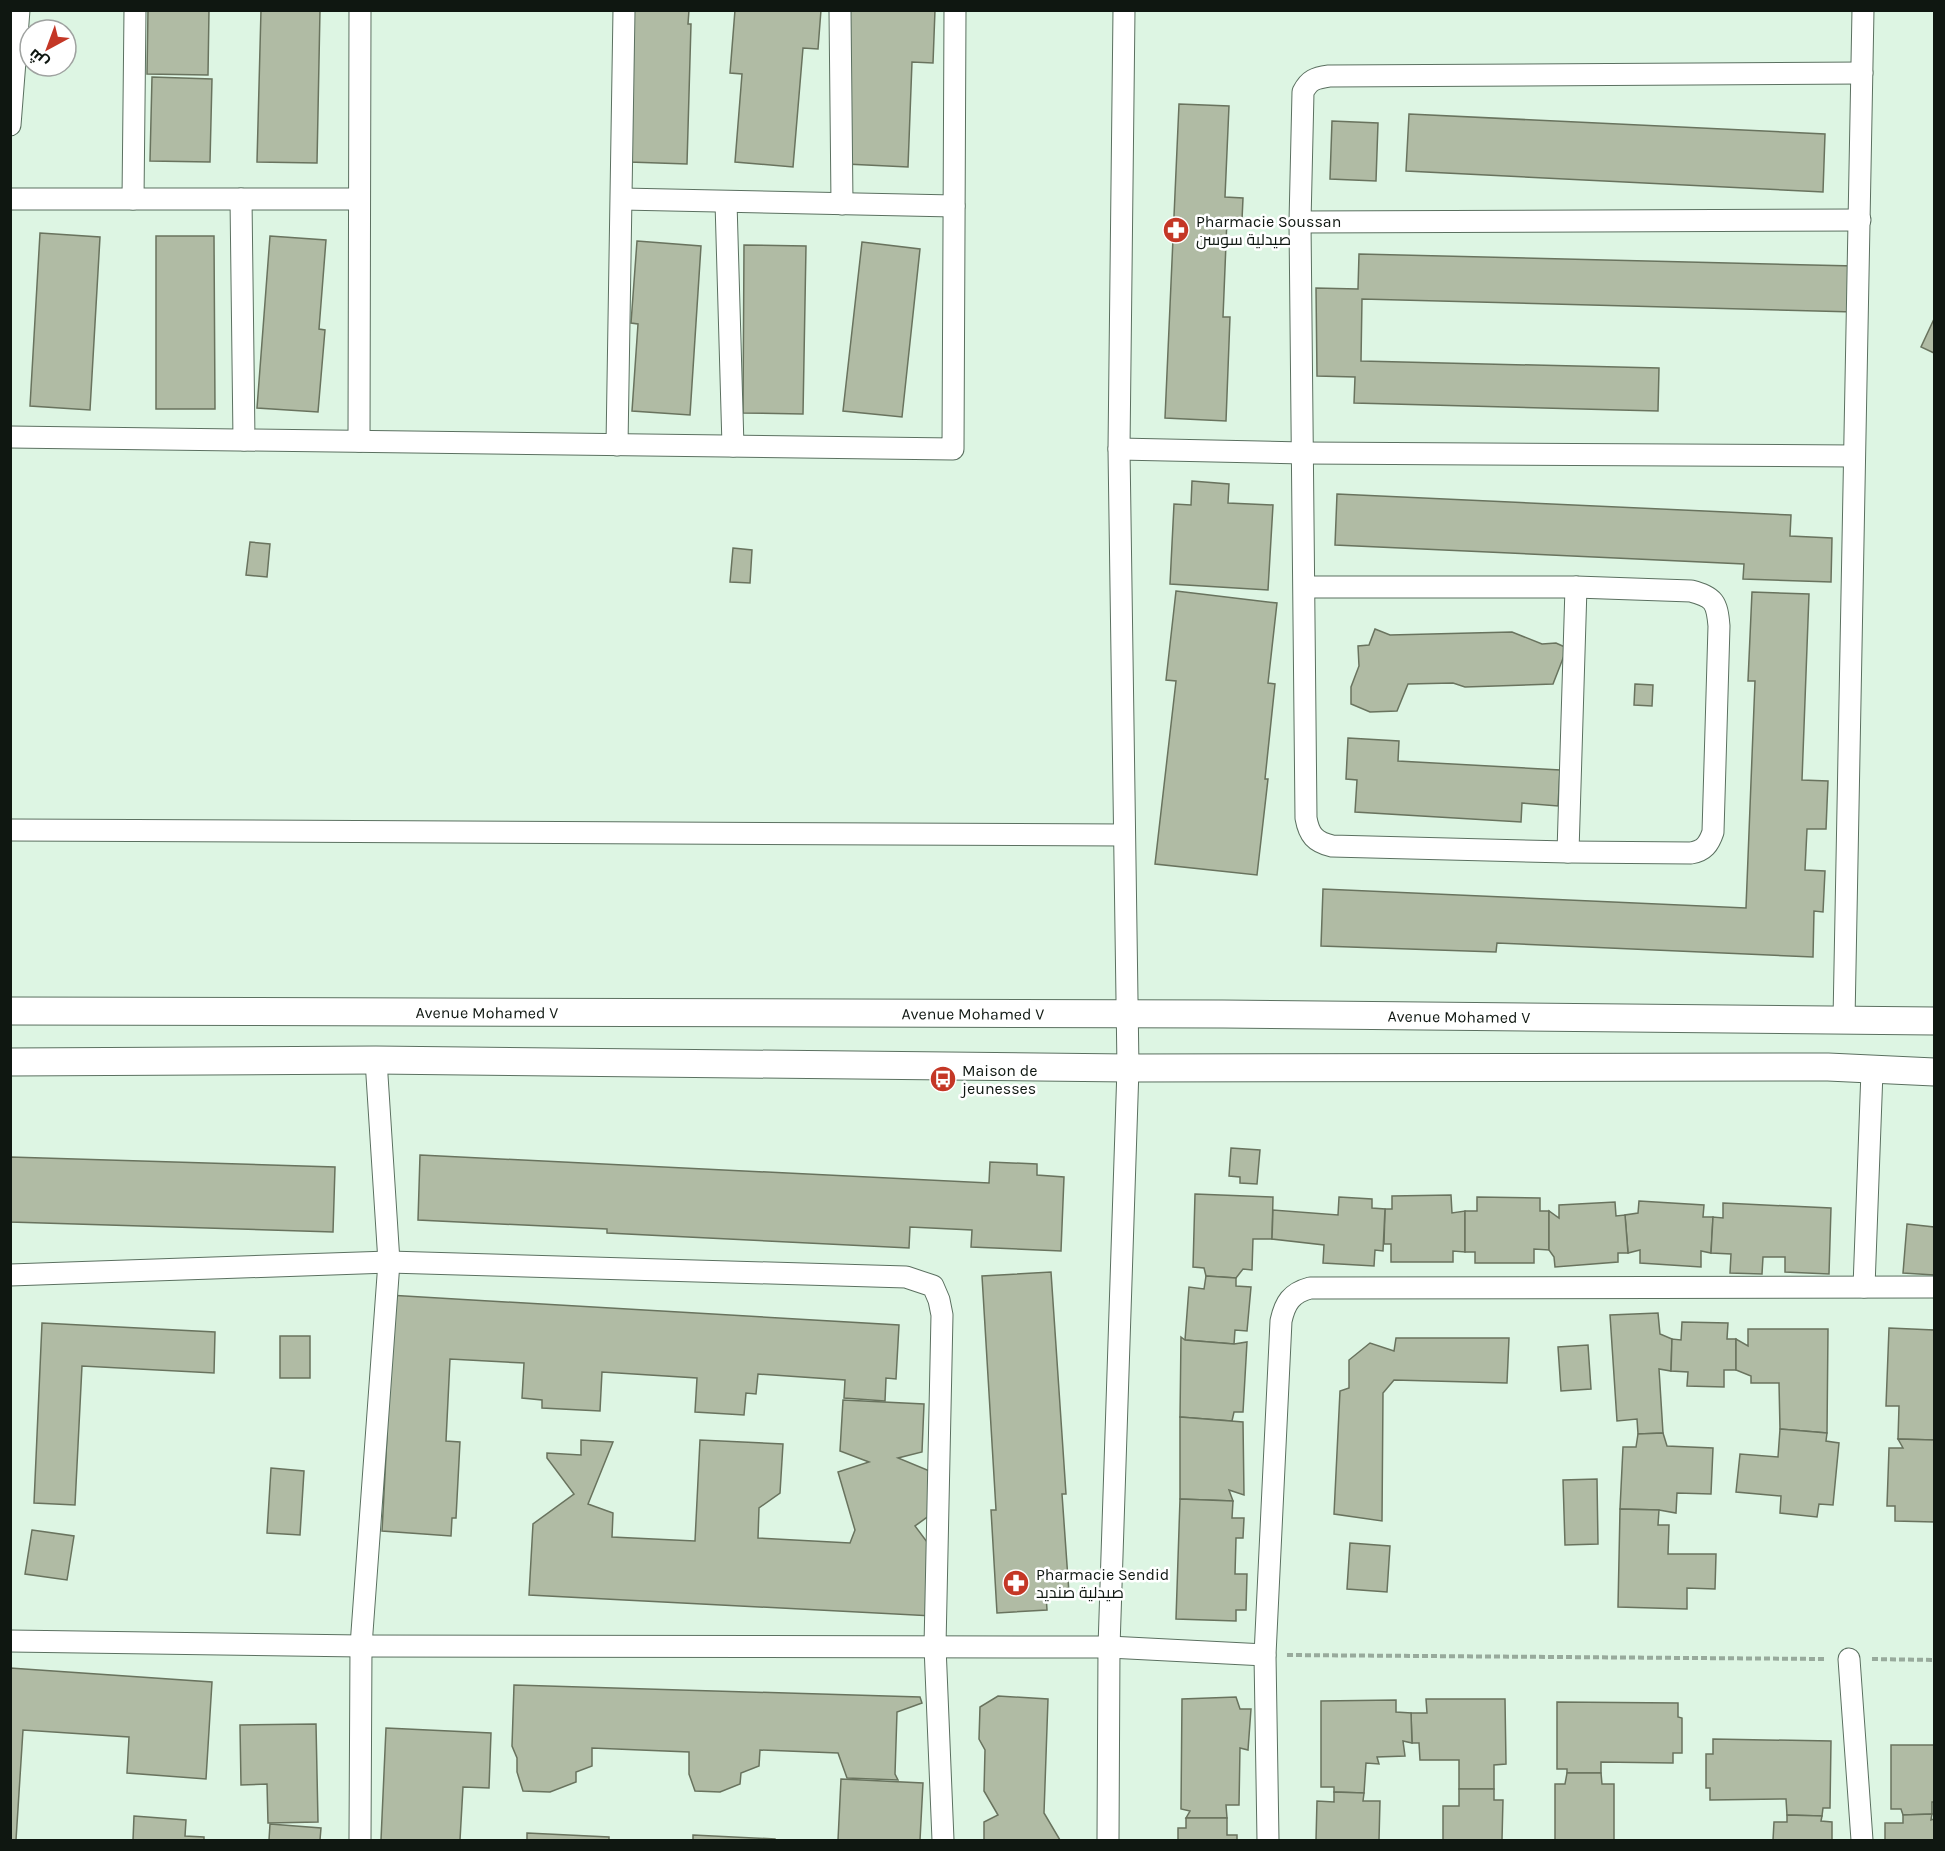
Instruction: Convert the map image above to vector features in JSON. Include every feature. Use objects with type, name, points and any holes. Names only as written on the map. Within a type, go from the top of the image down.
[{"type":"street","points":[[10,125],[19,10]]},
{"type":"street","points":[[133,199],[135,10]]},
{"type":"street","points":[[359,441],[360,10]]},
{"type":"street","points":[[618,445],[624,10]]},
{"type":"street","points":[[840,10],[842,204]]},
{"type":"street","points":[[10,437],[953,449],[955,10]]},
{"type":"street","points":[[1108,1840],[1109,1647],[1128,1068],[1119,449],[1124,10]]},
{"type":"street","points":[[1844,1020],[1863,10]]},
{"type":"street","points":[[1304,587],[1576,587],[1691,591],[1713,600],[1718,612],[1719,637],[1713,832],[1710,840],[1699,852],[1568,852],[1332,846],[1322,844],[1313,838],[1308,829],[1306,818],[1300,222],[1303,92],[1307,83],[1315,78],[1329,76],[1862,72]]},
{"type":"street","points":[[10,199],[359,199]]},
{"type":"street","points":[[241,199],[244,440]]},
{"type":"street","points":[[622,199],[954,206]]},
{"type":"street","points":[[726,202],[734,446]]},
{"type":"street","points":[[1300,222],[1860,220]]},
{"type":"street","points":[[1119,449],[1303,453],[1854,456]]},
{"type":"street","points":[[1568,852],[1576,587]]},
{"type":"street","points":[[10,830],[1124,835]]},
{"type":"street","name":"Avenue Mohamed V","points":[[10,1011],[1127,1014],[1935,1021]]},
{"type":"street","points":[[360,1840],[361,1646],[389,1262],[376,1060]]},
{"type":"street","points":[[10,1062],[376,1060],[1128,1068],[1828,1067],[1872,1071],[1935,1072]]},
{"type":"street","points":[[1864,1287],[1872,1071]]},
{"type":"street","points":[[10,1275],[389,1262],[906,1277],[933,1286],[942,1315],[935,1646],[943,1840]]},
{"type":"street","points":[[1268,1840],[1265,1654],[1281,1321],[1283,1309],[1298,1291],[1310,1288],[1935,1287]]},
{"type":"street","points":[[10,1641],[361,1646],[1109,1647],[1265,1654]]},
{"type":"street","points":[[1849,1659],[1862,1840]]},
{"type":"path","points":[[1265,1654],[1935,1660]]},
{"type":"building","points":[[148,10],[209,10],[208,75],[147,74]]},
{"type":"building","points":[[261,10],[320,10],[317,163],[257,162]]},
{"type":"building","points":[[628,10],[689,10],[688,24],[691,24],[687,164],[629,162]]},
{"type":"building","points":[[735,10],[821,10],[818,49],[803,48],[793,167],[735,162],[742,74],[730,73]]},
{"type":"building","points":[[844,10],[935,10],[933,63],[912,62],[908,167],[846,164]]},
{"type":"building","points":[[152,77],[212,79],[210,162],[150,161]]},
{"type":"building","points":[[1179,104],[1229,106],[1225,197],[1243,198],[1242,220],[1227,219],[1223,317],[1230,317],[1226,421],[1165,418]]},
{"type":"building","points":[[1409,114],[1825,134],[1823,192],[1406,171]]},
{"type":"building","points":[[1332,121],[1378,123],[1376,181],[1330,179]]},
{"type":"building","points":[[40,233],[100,237],[90,410],[30,406]]},
{"type":"building","points":[[156,236],[214,236],[215,409],[156,409]]},
{"type":"building","points":[[270,236],[326,240],[319,329],[325,330],[318,412],[257,408]]},
{"type":"building","points":[[637,241],[701,246],[690,415],[632,411],[638,324],[631,323]]},
{"type":"building","points":[[862,242],[920,249],[902,417],[843,411]]},
{"type":"building","points":[[744,245],[806,246],[803,414],[743,413]]},
{"type":"building","points":[[1359,254],[1855,266],[1854,312],[1362,299],[1361,361],[1659,368],[1658,411],[1354,403],[1355,377],[1317,376],[1316,288],[1358,289]]},
{"type":"building","points":[[1934,319],[1934,353],[1921,347]]},
{"type":"building","points":[[1192,481],[1229,484],[1228,503],[1273,505],[1268,590],[1170,584],[1174,504],[1191,505]]},
{"type":"building","points":[[1337,494],[1791,515],[1790,536],[1832,538],[1831,582],[1743,579],[1744,564],[1335,545]]},
{"type":"building","points":[[250,542],[270,544],[267,577],[246,575]]},
{"type":"building","points":[[733,548],[752,550],[750,583],[730,582]]},
{"type":"building","points":[[1176,591],[1277,603],[1268,683],[1275,684],[1265,779],[1268,779],[1257,875],[1155,864],[1176,681],[1166,680]]},
{"type":"building","points":[[1752,592],[1809,594],[1802,780],[1828,781],[1826,829],[1807,829],[1805,870],[1825,871],[1823,912],[1814,911],[1813,957],[1497,943],[1496,952],[1321,946],[1323,889],[1746,908],[1755,681],[1748,681]]},
{"type":"building","points":[[1375,629],[1390,635],[1512,632],[1542,644],[1556,643],[1567,648],[1553,684],[1465,687],[1453,683],[1408,684],[1397,711],[1370,712],[1351,704],[1351,687],[1359,666],[1358,646],[1369,645]]},
{"type":"building","points":[[1635,684],[1653,685],[1652,706],[1634,705]]},
{"type":"building","points":[[1348,738],[1399,741],[1398,761],[1560,770],[1558,806],[1522,803],[1521,822],[1355,812],[1357,780],[1346,779]]},
{"type":"building","points":[[1231,1148],[1260,1150],[1257,1184],[1240,1183],[1240,1177],[1229,1176]]},
{"type":"building","points":[[420,1155],[989,1183],[990,1162],[1037,1164],[1037,1175],[1064,1177],[1061,1251],[971,1247],[972,1230],[910,1227],[909,1248],[607,1233],[607,1229],[418,1220]]},
{"type":"building","points":[[10,1157],[335,1167],[333,1232],[10,1222]]},
{"type":"building","points":[[1195,1194],[1273,1197],[1272,1239],[1253,1239],[1252,1270],[1243,1269],[1236,1278],[1206,1276],[1204,1268],[1193,1267]]},
{"type":"building","points":[[1451,1195],[1452,1213],[1465,1211],[1465,1252],[1453,1251],[1453,1262],[1391,1262],[1391,1244],[1384,1244],[1385,1209],[1392,1209],[1392,1196]]},
{"type":"building","points":[[1339,1197],[1372,1199],[1372,1208],[1385,1209],[1383,1251],[1375,1250],[1374,1266],[1323,1263],[1324,1245],[1272,1239],[1273,1210],[1338,1215]]},
{"type":"building","points":[[1477,1197],[1540,1198],[1540,1211],[1549,1211],[1549,1250],[1534,1249],[1534,1263],[1475,1263],[1475,1252],[1465,1252],[1465,1211],[1477,1211]]},
{"type":"building","points":[[1639,1201],[1704,1205],[1703,1217],[1713,1217],[1711,1253],[1701,1251],[1701,1267],[1640,1263],[1640,1250],[1628,1253],[1625,1215],[1638,1213]]},
{"type":"building","points":[[1615,1202],[1616,1216],[1625,1215],[1628,1253],[1618,1253],[1618,1262],[1555,1267],[1554,1257],[1549,1250],[1549,1211],[1559,1218],[1559,1205]]},
{"type":"building","points":[[1723,1203],[1831,1208],[1829,1274],[1785,1272],[1785,1257],[1763,1257],[1762,1274],[1730,1273],[1731,1254],[1711,1253],[1713,1217],[1723,1218]]},
{"type":"building","points":[[1907,1224],[1934,1227],[1934,1275],[1903,1273]]},
{"type":"building","points":[[1051,1272],[1066,1494],[1062,1494],[1069,1593],[1046,1594],[1047,1610],[997,1613],[991,1510],[996,1510],[982,1276]]},
{"type":"building","points":[[1206,1276],[1236,1278],[1236,1286],[1251,1287],[1247,1331],[1235,1330],[1234,1344],[1185,1340],[1189,1287],[1204,1289]]},
{"type":"building","points":[[388,1295],[899,1325],[896,1379],[886,1378],[885,1401],[844,1398],[845,1380],[758,1374],[756,1394],[746,1393],[744,1415],[695,1412],[697,1378],[602,1372],[600,1411],[542,1408],[542,1400],[522,1398],[524,1363],[450,1359],[446,1441],[460,1442],[456,1518],[452,1518],[451,1536],[382,1531],[387,1436]]},
{"type":"building","points":[[1658,1313],[1660,1334],[1672,1339],[1671,1371],[1659,1369],[1663,1433],[1638,1434],[1637,1419],[1617,1421],[1610,1315]]},
{"type":"building","points":[[1682,1322],[1728,1323],[1727,1339],[1736,1339],[1736,1370],[1724,1370],[1724,1387],[1687,1386],[1688,1372],[1671,1371],[1672,1339],[1681,1340]]},
{"type":"building","points":[[42,1323],[215,1332],[214,1373],[82,1366],[75,1505],[34,1503]]},
{"type":"building","points":[[1889,1328],[1934,1330],[1934,1440],[1898,1439],[1899,1406],[1886,1406]]},
{"type":"building","points":[[1748,1329],[1828,1329],[1827,1433],[1780,1429],[1779,1383],[1751,1383],[1751,1376],[1736,1370],[1736,1339],[1748,1346]]},
{"type":"building","points":[[280,1336],[310,1336],[310,1378],[280,1378]]},
{"type":"building","points":[[1181,1337],[1185,1340],[1234,1344],[1247,1342],[1243,1412],[1234,1412],[1232,1421],[1180,1417]]},
{"type":"building","points":[[1396,1338],[1509,1338],[1507,1383],[1394,1380],[1383,1393],[1382,1521],[1334,1514],[1340,1391],[1349,1388],[1349,1360],[1370,1343],[1394,1351]]},
{"type":"building","points":[[1588,1345],[1591,1389],[1561,1391],[1558,1347]]},
{"type":"building","points":[[843,1400],[924,1404],[922,1452],[898,1458],[932,1472],[930,1515],[915,1526],[936,1554],[933,1616],[529,1595],[533,1524],[574,1494],[547,1458],[547,1453],[581,1455],[581,1440],[613,1442],[588,1504],[613,1513],[612,1537],[695,1541],[700,1440],[783,1444],[780,1493],[759,1508],[758,1538],[850,1543],[855,1530],[838,1472],[869,1462],[840,1451]]},
{"type":"building","points":[[1180,1417],[1243,1422],[1244,1495],[1229,1490],[1233,1501],[1180,1499]]},
{"type":"building","points":[[1780,1429],[1827,1433],[1826,1441],[1839,1443],[1833,1505],[1819,1504],[1817,1517],[1780,1513],[1781,1496],[1736,1492],[1740,1454],[1778,1457]]},
{"type":"building","points":[[1663,1433],[1667,1446],[1713,1448],[1711,1494],[1677,1493],[1676,1513],[1620,1509],[1623,1447],[1636,1447],[1638,1434]]},
{"type":"building","points":[[1898,1439],[1934,1440],[1934,1522],[1895,1521],[1895,1506],[1887,1506],[1889,1448],[1903,1448]]},
{"type":"building","points":[[271,1468],[304,1471],[300,1535],[267,1533]]},
{"type":"building","points":[[1597,1479],[1598,1544],[1565,1545],[1563,1480]]},
{"type":"building","points":[[1180,1499],[1233,1501],[1232,1518],[1244,1518],[1243,1538],[1236,1538],[1235,1574],[1247,1574],[1246,1610],[1236,1610],[1236,1621],[1176,1619]]},
{"type":"building","points":[[1620,1509],[1659,1510],[1658,1525],[1669,1525],[1668,1554],[1716,1554],[1715,1589],[1687,1588],[1687,1609],[1618,1607]]},
{"type":"building","points":[[32,1530],[74,1536],[67,1580],[25,1574]]},
{"type":"building","points":[[1350,1543],[1390,1546],[1387,1592],[1347,1589]]},
{"type":"building","points":[[10,1668],[212,1682],[206,1779],[127,1773],[129,1737],[23,1730],[16,1840],[10,1840]]},
{"type":"building","points":[[514,1685],[920,1697],[922,1703],[897,1712],[895,1774],[898,1780],[847,1778],[838,1753],[760,1750],[759,1766],[741,1773],[740,1784],[720,1792],[695,1791],[689,1774],[689,1752],[592,1748],[592,1766],[576,1772],[576,1782],[550,1792],[523,1791],[517,1772],[517,1758],[512,1746]]},
{"type":"building","points":[[998,1696],[1048,1699],[1044,1813],[1060,1840],[984,1840],[984,1822],[998,1815],[984,1791],[985,1750],[979,1739],[980,1707]]},
{"type":"building","points":[[1236,1697],[1240,1709],[1251,1709],[1248,1750],[1240,1748],[1239,1805],[1226,1805],[1227,1818],[1186,1818],[1190,1811],[1181,1809],[1182,1699]]},
{"type":"building","points":[[1426,1699],[1505,1699],[1506,1764],[1494,1765],[1494,1789],[1459,1789],[1459,1760],[1420,1760],[1419,1743],[1412,1743],[1411,1713],[1427,1713]]},
{"type":"building","points":[[1396,1700],[1396,1712],[1411,1713],[1412,1743],[1403,1741],[1405,1756],[1377,1757],[1379,1764],[1366,1763],[1364,1793],[1334,1792],[1334,1787],[1321,1787],[1321,1701]]},
{"type":"building","points":[[1557,1702],[1678,1703],[1678,1717],[1682,1718],[1682,1753],[1673,1753],[1673,1763],[1601,1762],[1601,1773],[1567,1773],[1567,1769],[1557,1769]]},
{"type":"building","points":[[316,1724],[318,1822],[268,1823],[267,1784],[241,1785],[240,1725]]},
{"type":"building","points":[[386,1728],[491,1733],[489,1788],[463,1787],[460,1840],[381,1840]]},
{"type":"building","points":[[1713,1739],[1831,1741],[1830,1808],[1823,1808],[1822,1816],[1787,1815],[1786,1799],[1710,1800],[1710,1788],[1706,1788],[1706,1754],[1713,1754]]},
{"type":"building","points":[[1891,1745],[1934,1745],[1932,1814],[1903,1815],[1901,1809],[1891,1809]]},
{"type":"building","points":[[1567,1773],[1601,1773],[1602,1784],[1614,1784],[1614,1840],[1555,1840],[1555,1784],[1565,1784]]},
{"type":"building","points":[[841,1779],[923,1783],[920,1840],[838,1840]]},
{"type":"building","points":[[1459,1789],[1494,1789],[1494,1800],[1503,1800],[1502,1840],[1443,1840],[1443,1806],[1459,1806]]},
{"type":"building","points":[[1334,1792],[1364,1793],[1363,1801],[1380,1801],[1379,1840],[1316,1840],[1317,1801],[1334,1802]]},
{"type":"building","points":[[1932,1814],[1934,1840],[1885,1840],[1885,1823],[1903,1823],[1903,1815]]},
{"type":"building","points":[[1787,1815],[1822,1816],[1821,1821],[1832,1822],[1832,1840],[1773,1840],[1774,1822],[1787,1822]]},
{"type":"building","points":[[134,1816],[186,1820],[185,1836],[204,1837],[204,1840],[133,1840]]},
{"type":"building","points":[[1186,1818],[1227,1818],[1227,1835],[1237,1835],[1237,1840],[1178,1840],[1178,1828],[1186,1828]]},
{"type":"building","points":[[270,1824],[321,1828],[320,1840],[269,1840]]},
{"type":"building","points":[[527,1833],[609,1837],[609,1840],[527,1840]]},
{"type":"building","points":[[693,1835],[775,1839],[775,1840],[693,1840]]},
{"type":"place","name":"Pharmacie Soussan صيدلية سوسن","points":[[1176,230]]},
{"type":"place","name":"Maison de jeunesses","points":[[943,1079]]},
{"type":"place","name":"Pharmacie Sendid صيدلية صنديد","points":[[1016,1583]]}]
